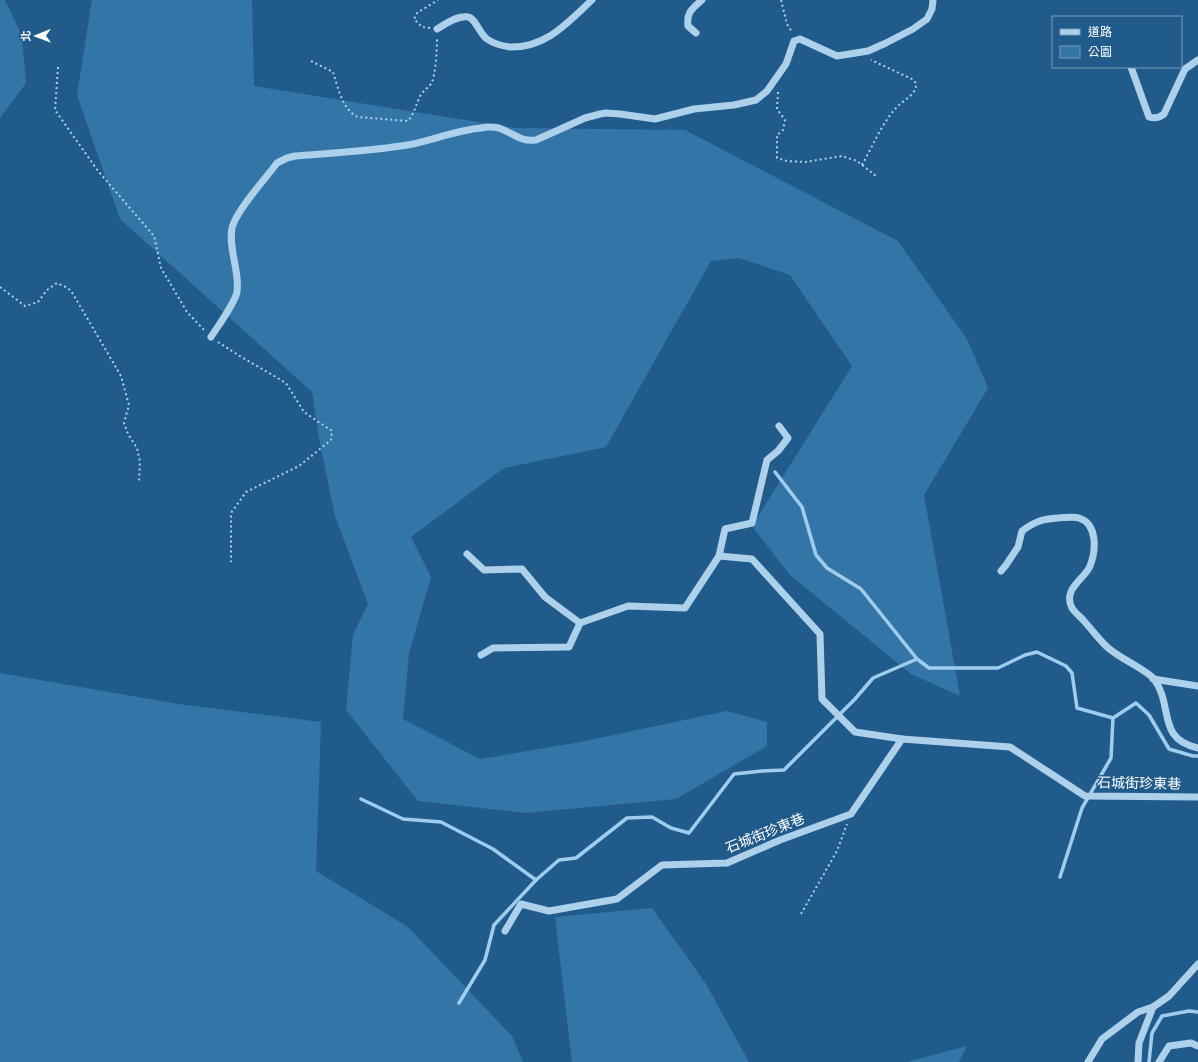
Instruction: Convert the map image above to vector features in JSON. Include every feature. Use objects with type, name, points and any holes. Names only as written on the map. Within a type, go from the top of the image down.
[{"type":"street","points":[[437,29],[461,16],[469,17],[472,19],[482,35],[493,42],[501,46],[518,47],[546,40],[592,0]]},
{"type":"street","points":[[696,32],[688,26],[687,19],[688,14],[702,0]]},
{"type":"street","points":[[211,337],[236,294],[237,284],[232,241],[232,227],[234,222],[241,210],[278,163],[287,158],[295,156],[382,149],[415,143],[454,132],[482,128],[498,128],[521,139],[529,141],[536,140],[585,118],[600,114],[620,114],[655,119],[694,108],[734,105],[756,100],[767,91],[786,64],[794,41],[800,39],[838,56],[868,51],[913,29],[927,19],[932,9],[933,0]]},
{"type":"street","points":[[1131,68],[1149,117],[1159,118],[1164,114],[1185,69],[1198,60]]},
{"type":"street","points":[[481,655],[493,648],[569,647],[580,623],[628,606],[685,608],[719,556],[725,529],[752,523],[767,460],[778,451],[788,438],[779,426]]},
{"type":"street","points":[[1000,571],[1018,547],[1022,531],[1033,523],[1046,519],[1078,518],[1086,522],[1092,529],[1093,553],[1090,567],[1072,589],[1070,597],[1072,607],[1107,648],[1153,679],[1198,686]]},
{"type":"street","points":[[467,554],[484,570],[522,569],[545,597],[580,623]]},
{"type":"street","name":"石城街珍東巷","points":[[719,556],[752,559],[820,634],[822,699],[855,732],[902,739],[1010,747],[1086,796],[1198,797]]},
{"type":"street","points":[[1153,679],[1161,695],[1172,732],[1178,740],[1188,746],[1198,748]]},
{"type":"street","points":[[851,814],[902,739]]},
{"type":"street","name":"石城街珍東巷","points":[[505,931],[521,904],[549,911],[617,899],[662,865],[726,863],[780,840],[851,814]]},
{"type":"street","points":[[1088,1062],[1102,1039],[1138,1012],[1152,1007],[1169,996],[1198,964]]},
{"type":"street","points":[[1138,1062],[1139,1043],[1152,1007]]},
{"type":"street","points":[[1159,1062],[1170,1046],[1191,1043],[1198,1046]]},
{"type":"path","points":[[311,61],[332,72],[346,107],[351,114],[358,117],[408,121],[413,116],[415,107],[422,92],[432,83],[436,55],[437,29],[422,27],[414,19],[417,13],[438,0]]},
{"type":"path","points":[[782,0],[787,24],[794,35]]},
{"type":"path","points":[[862,165],[888,120],[898,106],[913,93],[916,88],[916,83],[912,78],[871,60],[868,51]]},
{"type":"path","points":[[58,67],[55,110],[98,171],[154,236],[162,268],[187,312],[211,337],[238,355],[286,383],[304,412],[332,431],[331,440],[299,466],[246,492],[231,513],[231,562]]},
{"type":"path","points":[[778,91],[777,109],[785,120],[783,130],[777,136],[777,158],[805,162],[842,156],[857,161],[876,176]]},
{"type":"path","points":[[0,287],[25,306],[38,302],[47,290],[57,283],[68,288],[73,294],[121,376],[130,404],[124,423],[128,434],[137,448],[140,462],[139,481]]},
{"type":"path","points":[[801,914],[837,851],[851,814]]},
{"type":"green space","points":[[0,0],[5,0],[22,36],[26,83],[0,118]]},
{"type":"green space","points":[[92,0],[252,0],[254,86],[515,128],[685,130],[898,241],[967,339],[988,388],[924,495],[960,696],[911,674],[790,575],[752,526],[852,366],[790,275],[739,258],[711,261],[606,447],[504,468],[411,537],[431,577],[409,653],[403,719],[480,759],[580,742],[727,711],[767,722],[767,746],[676,799],[526,813],[418,801],[346,710],[353,635],[368,604],[335,516],[319,438],[312,392],[120,219],[77,95]]},
{"type":"green space","points":[[0,673],[178,704],[321,722],[316,871],[408,927],[512,1036],[523,1062],[0,1062]]},
{"type":"green space","points":[[652,908],[706,984],[749,1062],[572,1062],[555,917]]},
{"type":"green space","points":[[967,1046],[959,1062],[907,1062]]},
{"type":"waterway","points":[[775,472],[802,507],[816,555],[827,568],[861,589],[917,659]]},
{"type":"waterway","points":[[459,1003],[485,960],[494,925],[536,880],[559,860],[576,858],[627,818],[652,817],[671,828],[689,833],[734,774],[784,770],[855,699],[873,678],[917,659],[929,668],[998,668],[1025,655],[1037,652],[1066,666],[1072,673],[1077,708],[1113,718],[1136,703],[1149,715],[1169,749],[1198,756]]},
{"type":"waterway","points":[[1060,877],[1082,808],[1111,758],[1113,718]]},
{"type":"waterway","points":[[361,799],[403,819],[441,822],[493,849],[536,880]]},
{"type":"waterway","points":[[1149,1062],[1152,1033],[1162,1016],[1189,1011],[1198,1012]]}]
